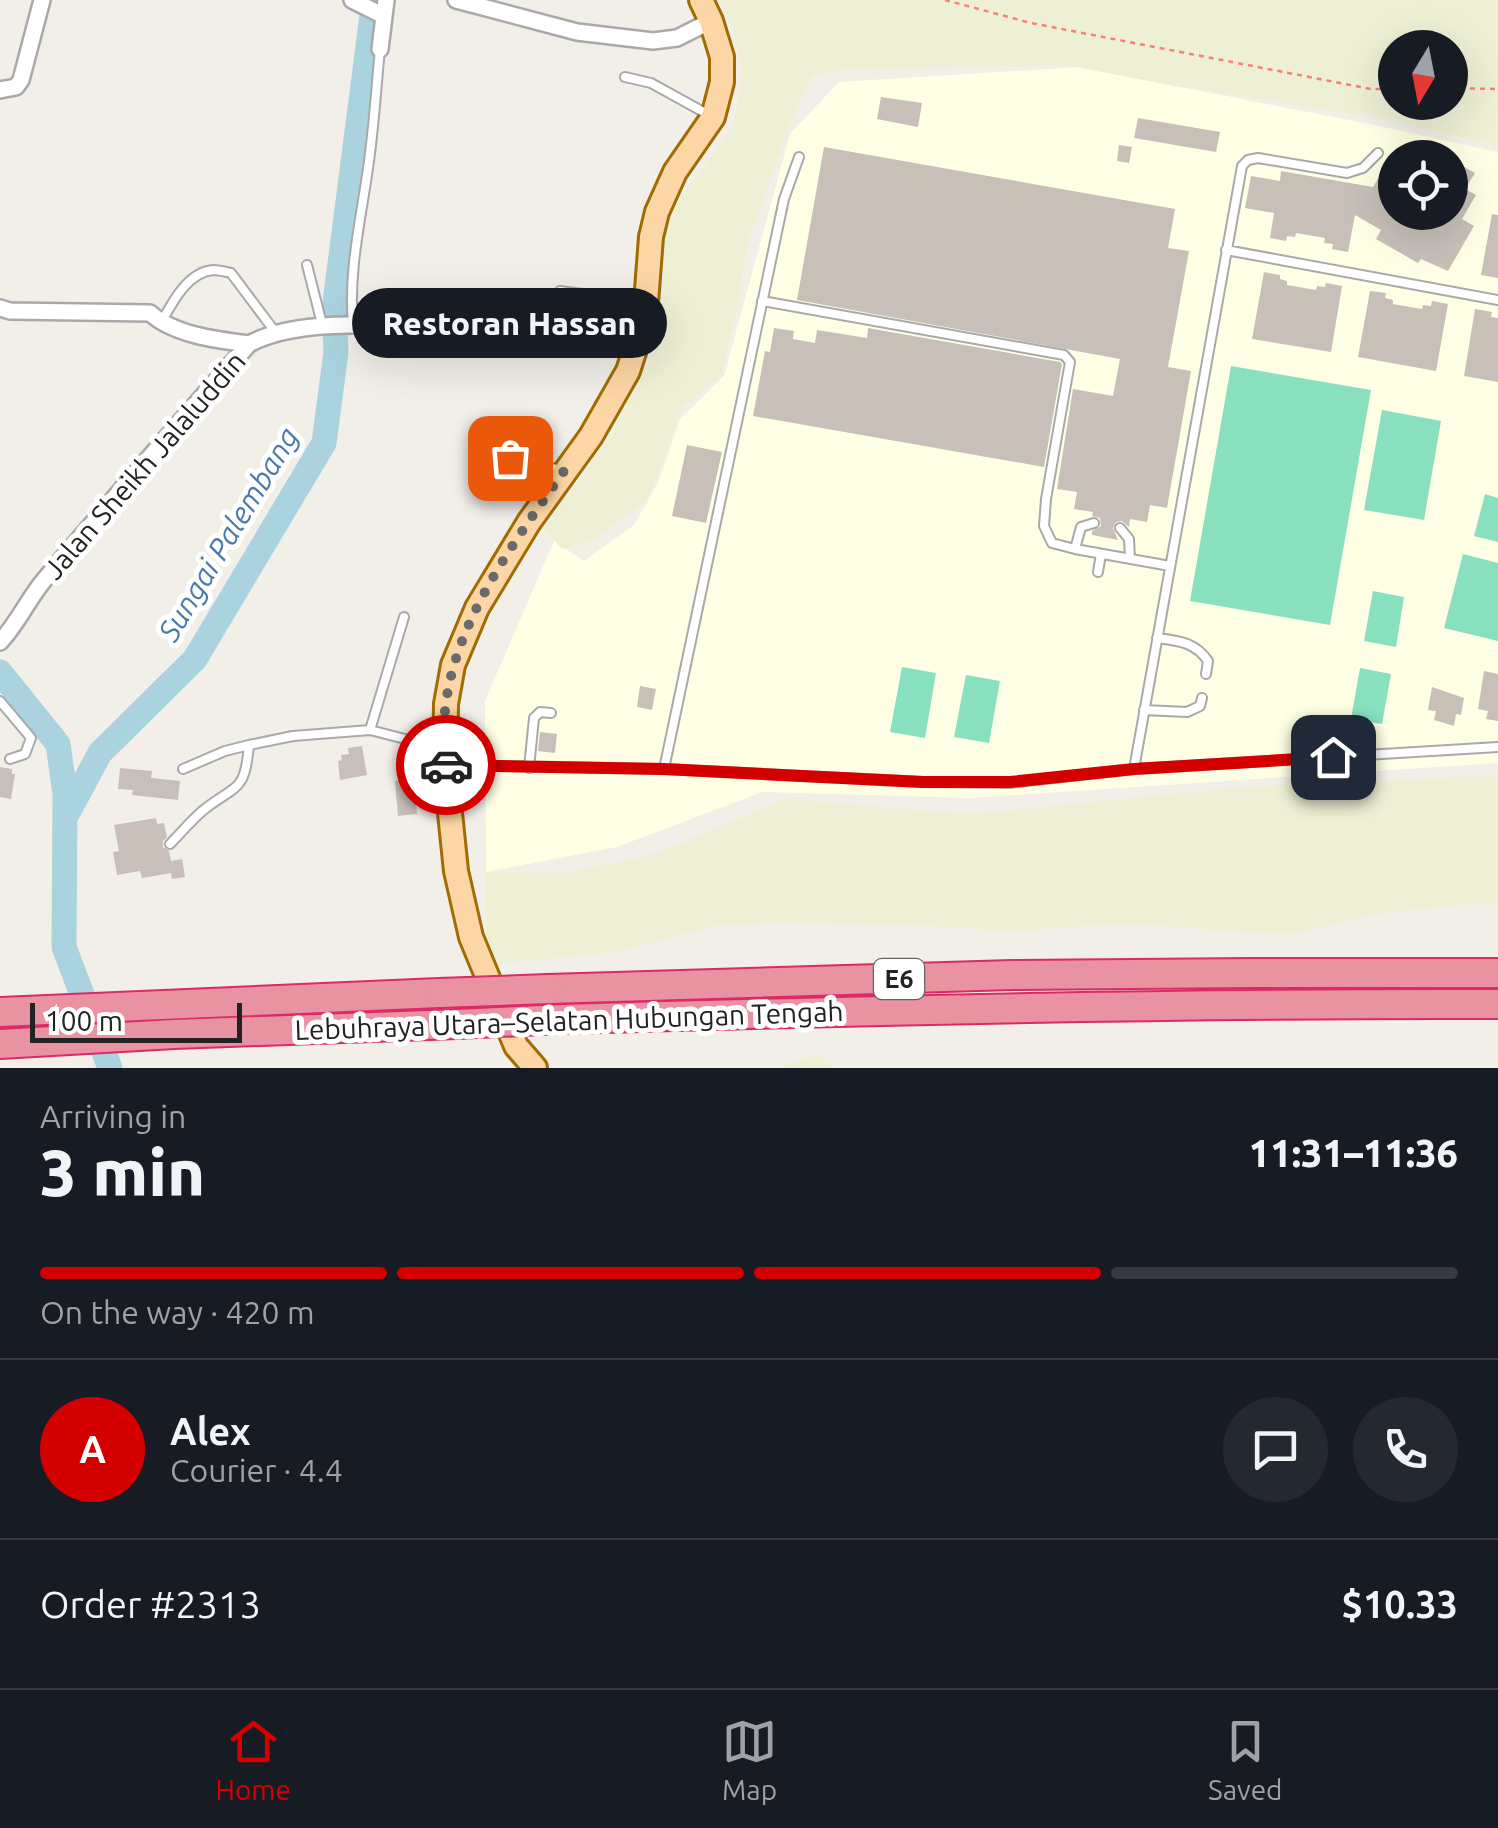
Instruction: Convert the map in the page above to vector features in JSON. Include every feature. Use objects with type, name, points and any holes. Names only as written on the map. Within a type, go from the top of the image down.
[{"type":"highway","name":"Lebuhraya Utara–Selatan Hubungan Tengah","points":[[3,1012],[548,989],[1012,976],[1498,973]]},
{"type":"highway","name":"Lebuhraya Utara–Selatan Hubungan Tengah","points":[[10,1043],[564,1019],[1007,1006],[1498,1004]]},
{"type":"main road","points":[[535,1068],[516,1046],[472,936],[456,871],[445,757],[450,683],[453,665],[478,608],[564,471],[592,436],[628,371],[646,303],[657,212],[675,172],[713,117],[722,82],[722,56],[706,11]]},
{"type":"street","points":[[0,90],[16,87],[21,80],[42,0]]},
{"type":"street","points":[[456,0],[577,32],[653,41],[677,38],[706,11]]},
{"type":"street","points":[[373,7],[380,49]]},
{"type":"street","points":[[0,308],[78,314],[150,313],[161,323],[217,340],[249,344]]},
{"type":"street","points":[[336,326],[517,336],[595,336],[638,343]]},
{"type":"street","name":"Jalan Sheikh Jalaluddin","points":[[5,637],[38,588],[249,344],[300,329],[336,326]]},
{"type":"lane","points":[[336,326],[351,304],[380,49]]},
{"type":"lane","points":[[625,77],[651,83],[713,117]]},
{"type":"lane","points":[[1134,769],[1239,175],[1248,160],[1258,158],[1347,172],[1363,168],[1378,153]]},
{"type":"lane","points":[[664,769],[784,200],[800,157]]},
{"type":"lane","points":[[1226,250],[1498,300]]},
{"type":"lane","points":[[307,265],[336,326]]},
{"type":"lane","points":[[161,323],[174,298],[192,279],[212,270],[231,273],[276,334]]},
{"type":"lane","points":[[560,291],[646,303]]},
{"type":"lane","points":[[762,302],[1069,358],[1046,499],[1044,526],[1052,543],[1170,566]]},
{"type":"lane","points":[[510,458],[564,471]]},
{"type":"lane","points":[[1074,549],[1081,527],[1090,524]]},
{"type":"lane","points":[[1120,528],[1129,539],[1130,559]]},
{"type":"lane","points":[[1098,572],[1101,554]]},
{"type":"lane","points":[[370,730],[404,617]]},
{"type":"lane","points":[[1157,638],[1186,642],[1200,650],[1208,661],[1206,674]]},
{"type":"lane","points":[[0,701],[31,738],[25,754],[10,759]]},
{"type":"lane","points":[[1144,710],[1187,712],[1201,702]]},
{"type":"lane","points":[[529,768],[534,718],[540,712],[551,713]]},
{"type":"lane","points":[[183,769],[225,751],[292,736],[370,730],[445,757],[529,768],[664,769],[923,782],[1010,782],[1134,769],[1498,748]]},
{"type":"lane","points":[[170,844],[204,810],[238,788],[247,766],[249,745]]},
{"type":"path","points":[[945,0],[1032,22],[1378,89]]},
{"type":"path","points":[[1468,88],[1498,89]]},
{"type":"shaded area","points":[[719,0],[1498,0],[1498,146],[1387,120],[1468,120],[1468,30],[1378,30],[1378,118],[1066,65],[847,70],[812,75],[748,242],[721,375],[682,408],[646,501],[592,541],[562,549],[543,529],[611,435],[653,354],[663,299],[664,239],[675,206],[734,125],[742,69],[732,29]]},
{"type":"shaded area","points":[[1080,67],[1443,140],[1378,140],[1378,230],[1468,230],[1468,145],[1498,152],[1498,763],[969,798],[762,792],[617,847],[486,872],[485,701],[554,541],[584,561],[634,525],[658,483],[680,419],[724,376],[790,134],[839,82]]},
{"type":"shaded area","points":[[1498,775],[1498,905],[1478,903],[1376,914],[1290,935],[1129,924],[1011,931],[785,922],[714,926],[622,951],[499,964],[486,937],[486,872],[570,872],[657,853],[785,799],[972,814],[1242,787]]},
{"type":"shaded area","points":[[816,1054],[834,1068],[780,1068]]},
{"type":"green space","points":[[1231,366],[1371,390],[1330,625],[1190,601]]},
{"type":"green space","points":[[1382,410],[1441,421],[1424,520],[1364,510]]},
{"type":"green space","points":[[1485,494],[1498,498],[1498,542],[1474,536]]},
{"type":"green space","points":[[1463,554],[1498,563],[1498,641],[1444,628]]},
{"type":"green space","points":[[1373,591],[1404,597],[1396,647],[1364,641]]},
{"type":"green space","points":[[902,667],[936,673],[925,738],[890,732]]},
{"type":"green space","points":[[1360,668],[1391,674],[1382,724],[1351,719]]},
{"type":"green space","points":[[966,675],[1000,681],[989,743],[954,737]]},
{"type":"building","points":[[881,97],[922,103],[918,127],[877,119]]},
{"type":"building","points":[[1138,118],[1220,132],[1216,152],[1134,138]]},
{"type":"building","points":[[1119,145],[1132,147],[1129,163],[1117,161]]},
{"type":"building","points":[[824,147],[1175,209],[1168,248],[1189,251],[1168,367],[1191,371],[1167,508],[1150,505],[1147,522],[1130,519],[1129,527],[1122,521],[1116,522],[1113,528],[1118,540],[1092,535],[1101,526],[1100,518],[1092,516],[1093,512],[1074,509],[1077,492],[1057,489],[1073,389],[1113,396],[1120,359],[797,300]]},
{"type":"building","points":[[1281,171],[1373,187],[1378,179],[1378,228],[1355,215],[1348,252],[1332,249],[1333,244],[1324,243],[1325,238],[1296,233],[1295,237],[1287,236],[1286,241],[1270,238],[1274,213],[1245,208],[1251,176],[1280,181]]},
{"type":"building","points":[[1468,191],[1476,195],[1468,209]]},
{"type":"building","points":[[1492,214],[1498,215],[1498,278],[1481,275]]},
{"type":"building","points":[[1468,222],[1474,226],[1448,271],[1421,259],[1418,263],[1376,239],[1381,230],[1468,230]]},
{"type":"building","points":[[1264,272],[1280,275],[1287,285],[1316,290],[1326,283],[1342,286],[1331,352],[1252,339]]},
{"type":"building","points":[[1370,291],[1386,293],[1385,298],[1393,300],[1393,304],[1422,309],[1423,305],[1431,306],[1432,301],[1448,304],[1436,371],[1358,357]]},
{"type":"building","points":[[1475,309],[1492,312],[1491,317],[1498,318],[1498,382],[1464,376]]},
{"type":"building","points":[[774,328],[794,331],[793,339],[815,343],[817,330],[867,338],[868,328],[1060,362],[1044,467],[753,416],[765,351],[770,352]]},
{"type":"building","points":[[687,445],[722,452],[706,523],[672,516]]},
{"type":"building","points":[[1484,671],[1498,674],[1498,721],[1486,719],[1488,711],[1478,709]]},
{"type":"building","points":[[640,686],[656,689],[652,710],[637,707]]},
{"type":"building","points":[[1432,687],[1464,698],[1454,726],[1434,720],[1436,711],[1428,710]]},
{"type":"building","points":[[540,732],[557,734],[555,753],[538,751]]},
{"type":"building","points":[[362,746],[367,775],[340,780],[341,755],[349,754],[348,748]]},
{"type":"building","points":[[0,767],[12,769],[15,774],[11,799],[0,797]]},
{"type":"building","points":[[120,768],[152,771],[151,778],[180,781],[178,800],[132,795],[133,790],[118,789]]},
{"type":"building","points":[[414,779],[417,814],[398,816],[395,781]]},
{"type":"building","points":[[156,818],[157,824],[164,823],[167,837],[163,847],[169,851],[171,861],[182,859],[185,877],[172,879],[171,873],[142,878],[140,871],[117,875],[113,852],[119,851],[114,825]]},
{"type":"waterway","name":"Sungai Palembang","points":[[65,818],[100,753],[195,659],[324,443],[336,352],[334,310],[374,0]]},
{"type":"waterway","points":[[0,672],[58,744],[65,794],[64,947],[110,1068]]},
{"type":"way so far","points":[[446,765],[446,704],[453,665],[497,574],[564,471],[510,458]]},
{"type":"place","name":"Restoran Hassan","points":[[510,458]]},
{"type":"route","points":[[446,765],[1010,782],[1134,769],[1333,757]]}]
